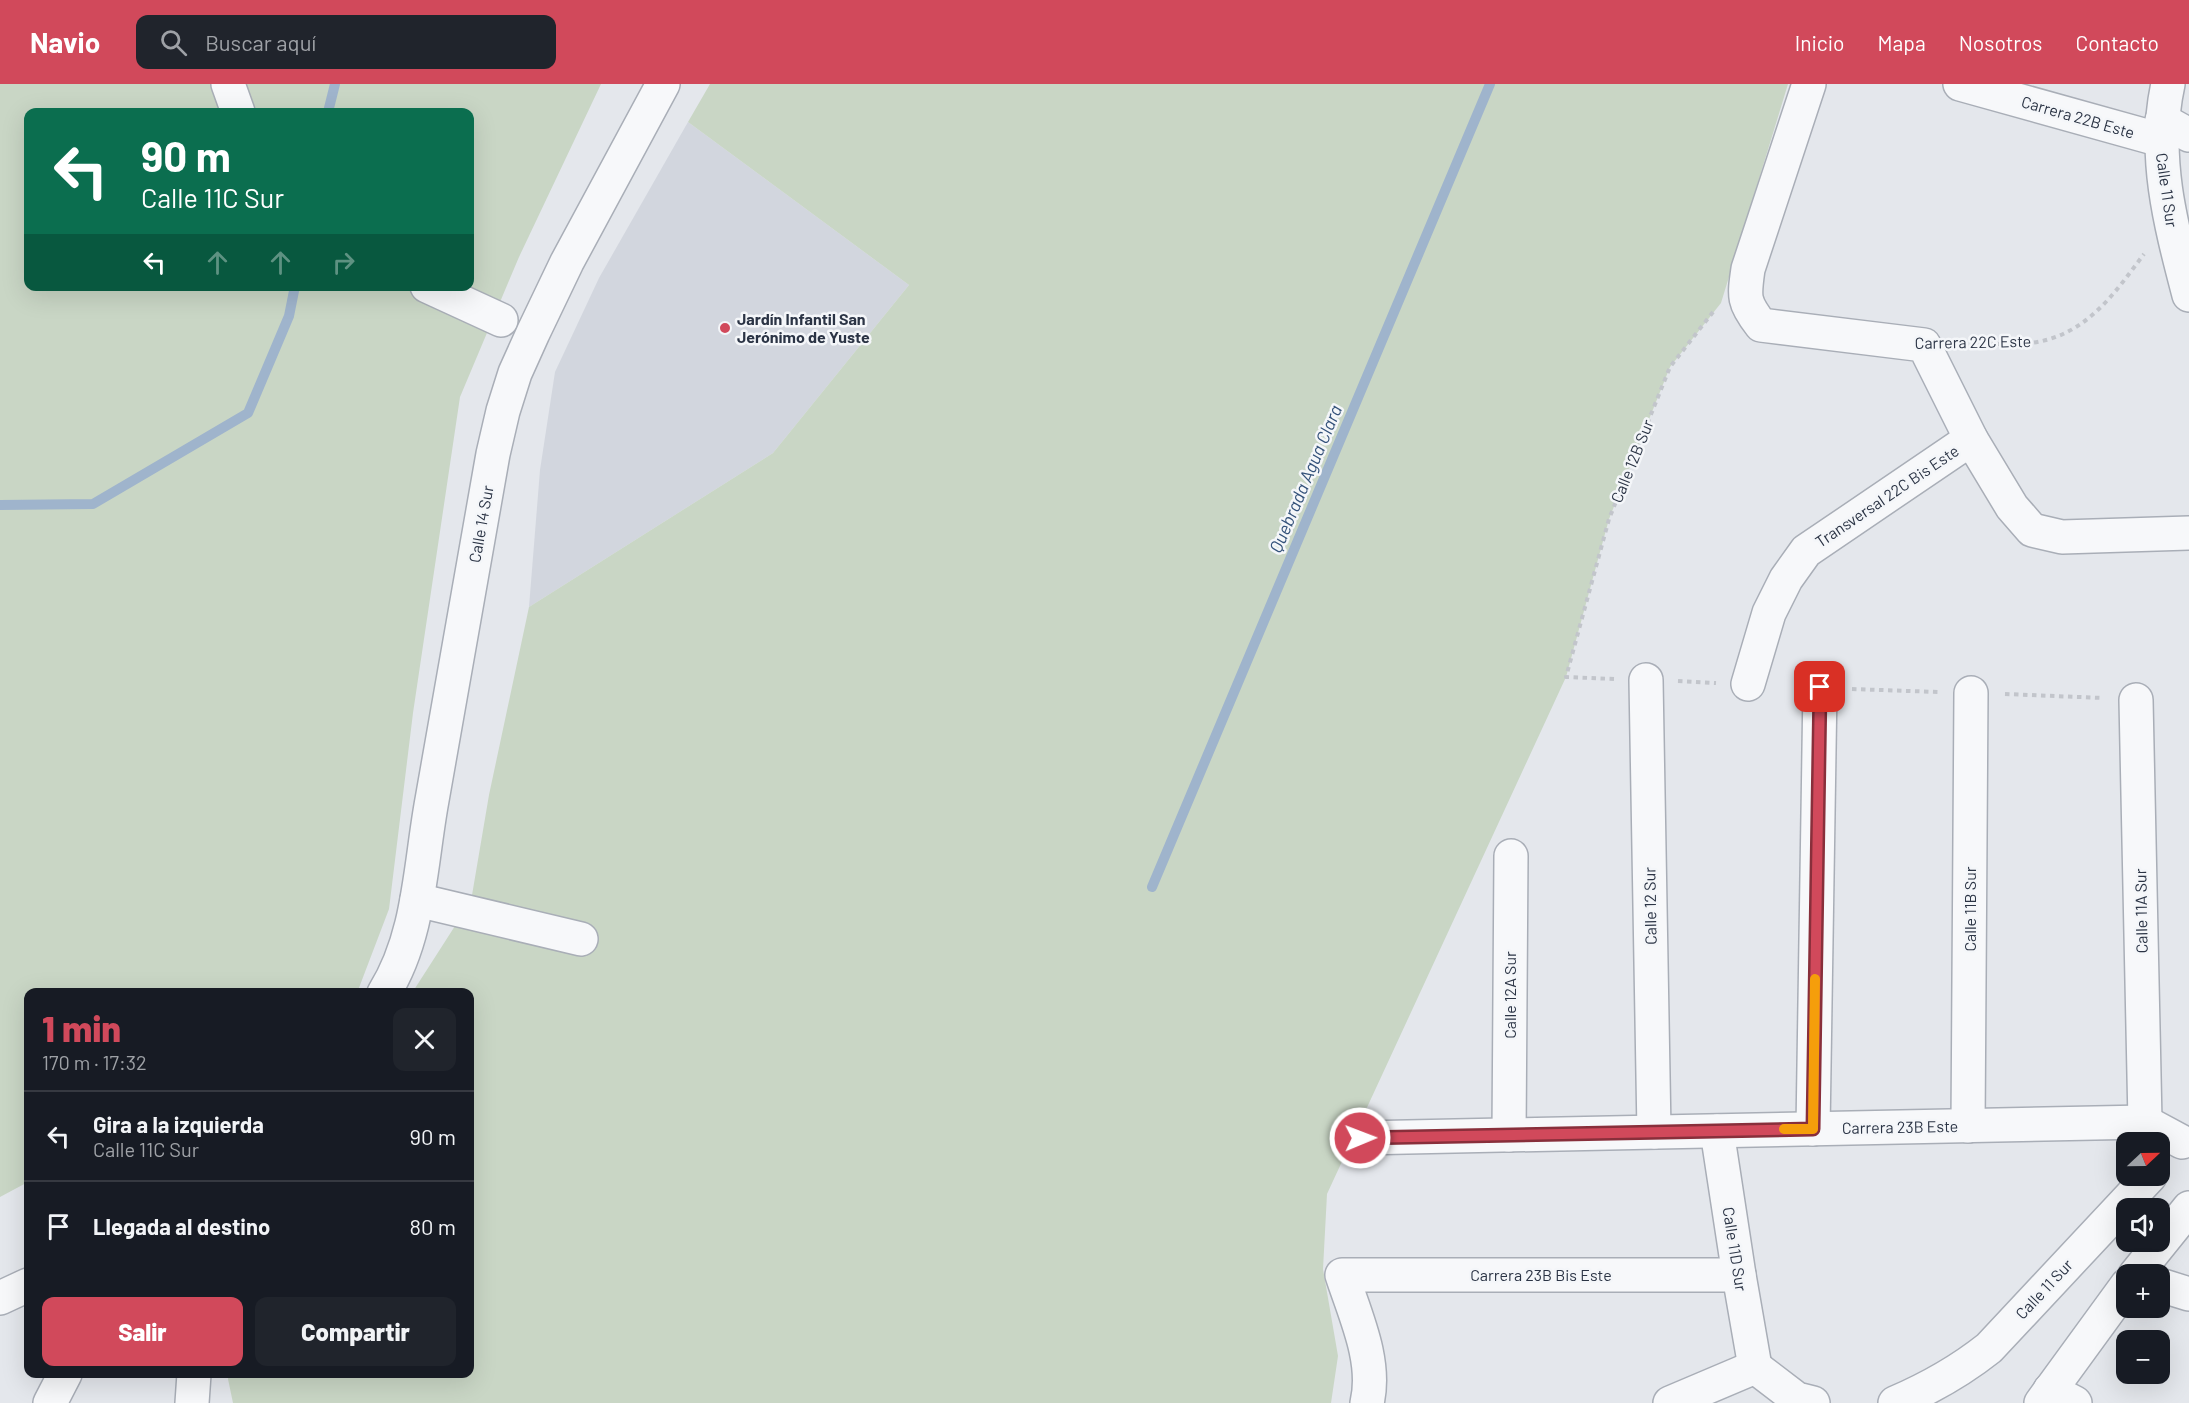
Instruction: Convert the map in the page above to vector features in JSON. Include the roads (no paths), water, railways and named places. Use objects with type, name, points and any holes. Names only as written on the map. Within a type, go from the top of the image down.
[{"type":"street","points":[[228,84],[237,108]]},
{"type":"street","name":"Calle 14 Sur","points":[[386,988],[410,935],[493,454],[503,411],[524,353],[567,262],[663,84]]},
{"type":"street","name":"Carrera 22C Este","points":[[1809,84],[1748,269],[1744,296],[1750,312],[1761,325],[1924,345],[1971,439]]},
{"type":"street","name":"Carrera 22B Este","points":[[1960,84],[2171,131]]},
{"type":"street","name":"Calle 11 Sur","points":[[2168,84],[2171,131],[2170,220],[2189,296]]},
{"type":"street","points":[[438,291],[501,320]]},
{"type":"street","points":[[1971,439],[2012,507],[2032,530],[2062,537],[2189,533]]},
{"type":"street","name":"Transversal 22C Bis Este","points":[[1748,684],[1769,613],[1786,579],[1806,551],[1971,439]]},
{"type":"street","name":"Calle 12 Sur","points":[[1647,680],[1654,1132]]},
{"type":"street","points":[[1813,1129],[1820,687]]},
{"type":"street","name":"Calle 11B Sur","points":[[1968,1126],[1971,693]]},
{"type":"street","name":"Calle 11A Sur","points":[[2136,700],[2145,1122]]},
{"type":"street","name":"Calle 12A Sur","points":[[1509,1135],[1511,856]]},
{"type":"street","points":[[417,900],[581,939]]},
{"type":"street","name":"Carrera 23B Este","points":[[1360,1138],[2145,1122],[2186,1137]]},
{"type":"street","name":"Calle 11D Sur","points":[[1716,1131],[1755,1367]]},
{"type":"street","points":[[2170,1155],[2186,1137]]},
{"type":"street","name":"Calle 11 Sur","points":[[1895,1403],[1926,1396],[1989,1348],[2141,1186]]},
{"type":"street","points":[[2144,1264],[2189,1208]]},
{"type":"street","name":"Carrera 23B Bis Este","points":[[1367,1403],[1371,1386],[1367,1353],[1342,1275],[1739,1275]]},
{"type":"street","points":[[0,1298],[24,1287]]},
{"type":"street","points":[[2170,1288],[2189,1294]]},
{"type":"street","points":[[2056,1399],[2116,1303]]},
{"type":"street","points":[[1670,1403],[1755,1367],[1797,1399],[1813,1403]]},
{"type":"street","points":[[50,1403],[63,1378]]},
{"type":"street","points":[[192,1403],[194,1378]]},
{"type":"waterway","points":[[329,108],[335,84]]},
{"type":"waterway","name":"Quebrada Agua Clara","points":[[1152,887],[1490,84]]},
{"type":"waterway","points":[[0,505],[93,504],[248,413],[289,316],[294,291]]},
{"type":"place","name":"Jardín Infantil San Jerónimo de Yuste","points":[[725,328]]}]
